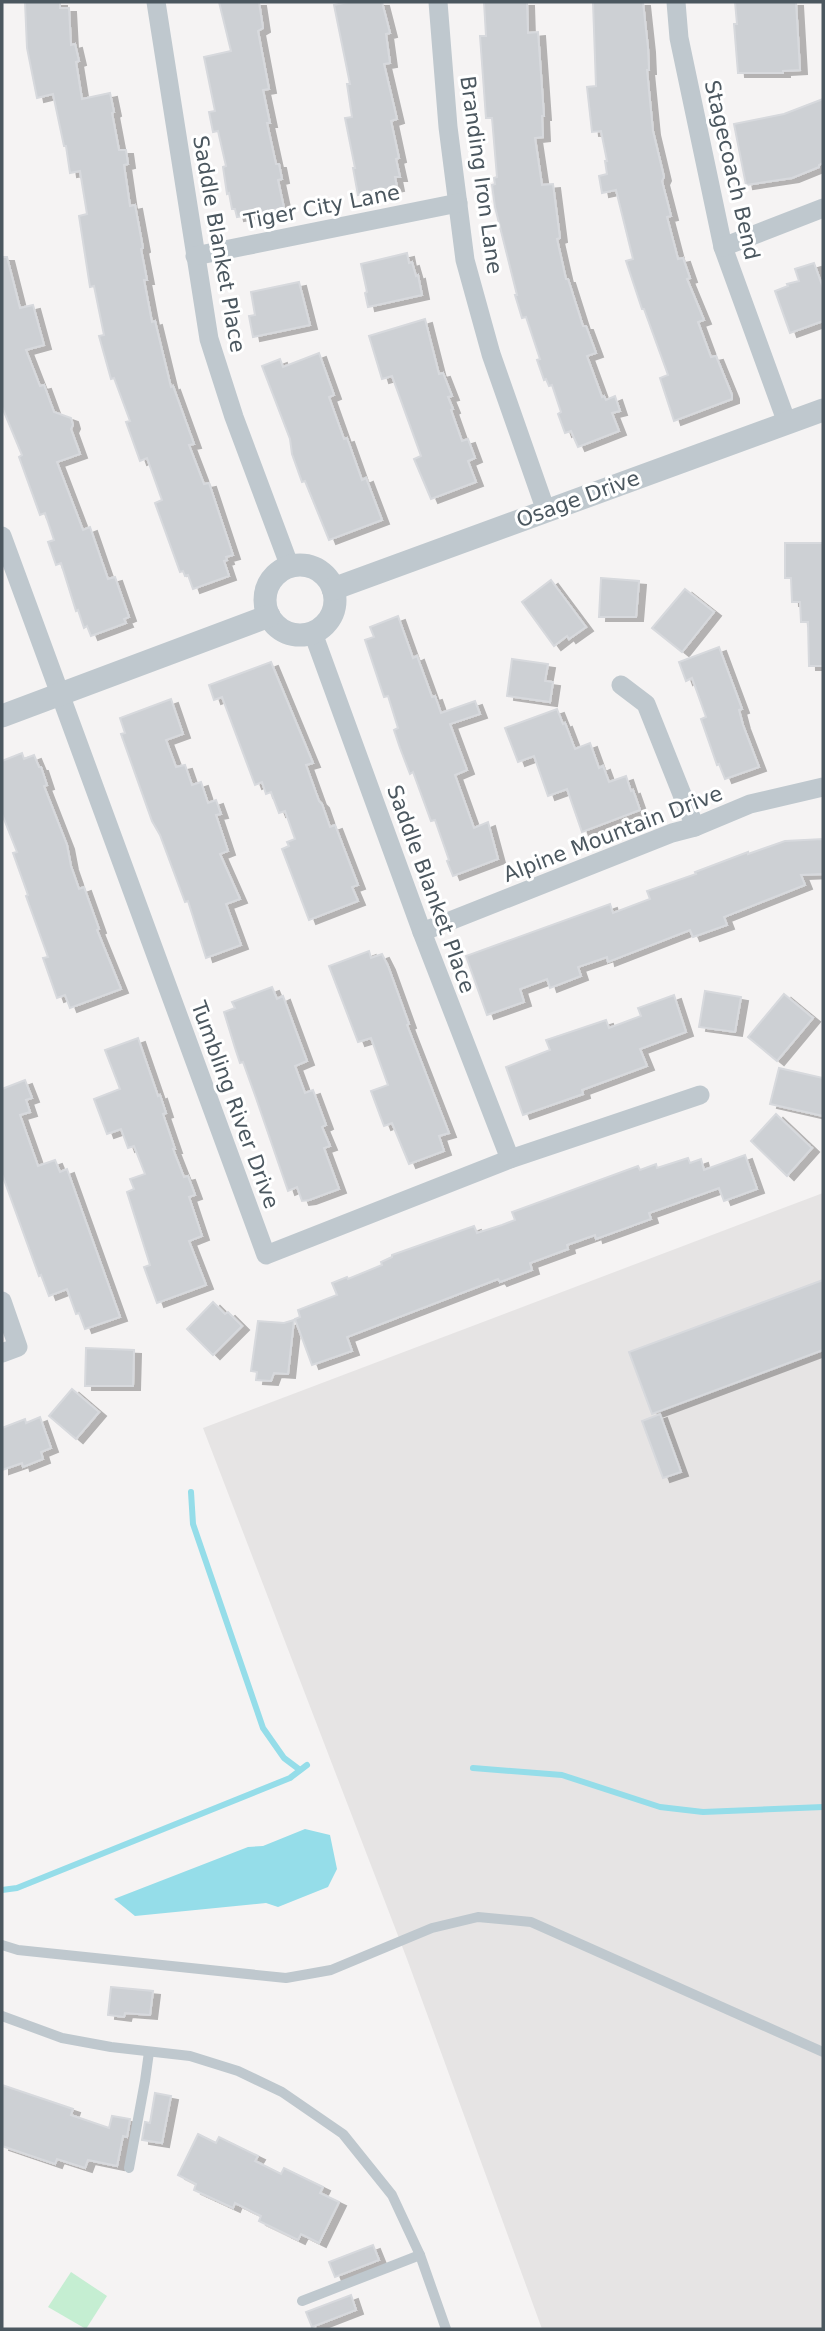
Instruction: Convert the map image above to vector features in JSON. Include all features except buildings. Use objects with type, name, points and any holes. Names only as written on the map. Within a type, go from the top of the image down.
[{"type":"street","name":"Saddle Blanket Place","points":[[156,2],[209,339],[234,417],[290,567]]},
{"type":"street","name":"Branding Iron Lane","points":[[438,2],[465,260],[491,354],[546,511]]},
{"type":"street","name":"Stagecoach Bend","points":[[676,2],[679,38],[723,247],[787,423]]},
{"type":"street","name":"Tiger City Lane","points":[[195,256],[458,204]]},
{"type":"street","points":[[723,247],[823,208]]},
{"type":"street","name":"Osage Drive","points":[[333,589],[823,410]]},
{"type":"street","name":"Tumbling River Drive","points":[[2,536],[266,1255],[510,1159],[700,1094]]},
{"type":"street","points":[[299,565],[316,569],[324,574],[333,589],[335,606],[332,615],[321,629],[313,633],[303,635],[283,631],[269,615],[266,606],[268,586],[274,578],[290,567],[299,565]]},
{"type":"street","points":[[2,716],[269,615]]},
{"type":"street","name":"Saddle Blanket Place","points":[[313,633],[422,932],[510,1159]]},
{"type":"street","points":[[621,685],[646,704],[695,827]]},
{"type":"street","name":"Alpine Mountain Drive","points":[[422,932],[750,804],[823,787]]},
{"type":"street","points":[[2,1301],[19,1347],[2,1353]]},
{"type":"lane","points":[[2,1945],[18,1950],[286,1978],[331,1970],[432,1928],[478,1917],[531,1922],[823,2052]]},
{"type":"lane","points":[[2,2016],[62,2038],[190,2056],[238,2071],[282,2092],[343,2134],[392,2195],[421,2255],[446,2329]]},
{"type":"lane","points":[[129,2168],[149,2052]]},
{"type":"lane","points":[[302,2301],[421,2255]]},
{"type":"shaded area","points":[[823,1193],[823,2329],[542,2329],[407,1959],[203,1428]]},
{"type":"green space","points":[[71,2272],[107,2296],[86,2329],[48,2307]]},
{"type":"water","points":[[305,1829],[330,1835],[337,1869],[328,1887],[278,1907],[266,1903],[135,1916],[114,1899],[248,1847],[263,1846]]},
{"type":"waterway","points":[[191,1492],[193,1524],[263,1728],[284,1758],[300,1770]]},
{"type":"waterway","points":[[2,1890],[17,1888],[290,1778],[307,1765]]},
{"type":"waterway","points":[[473,1768],[562,1775],[660,1807],[703,1812],[823,1807]]}]
